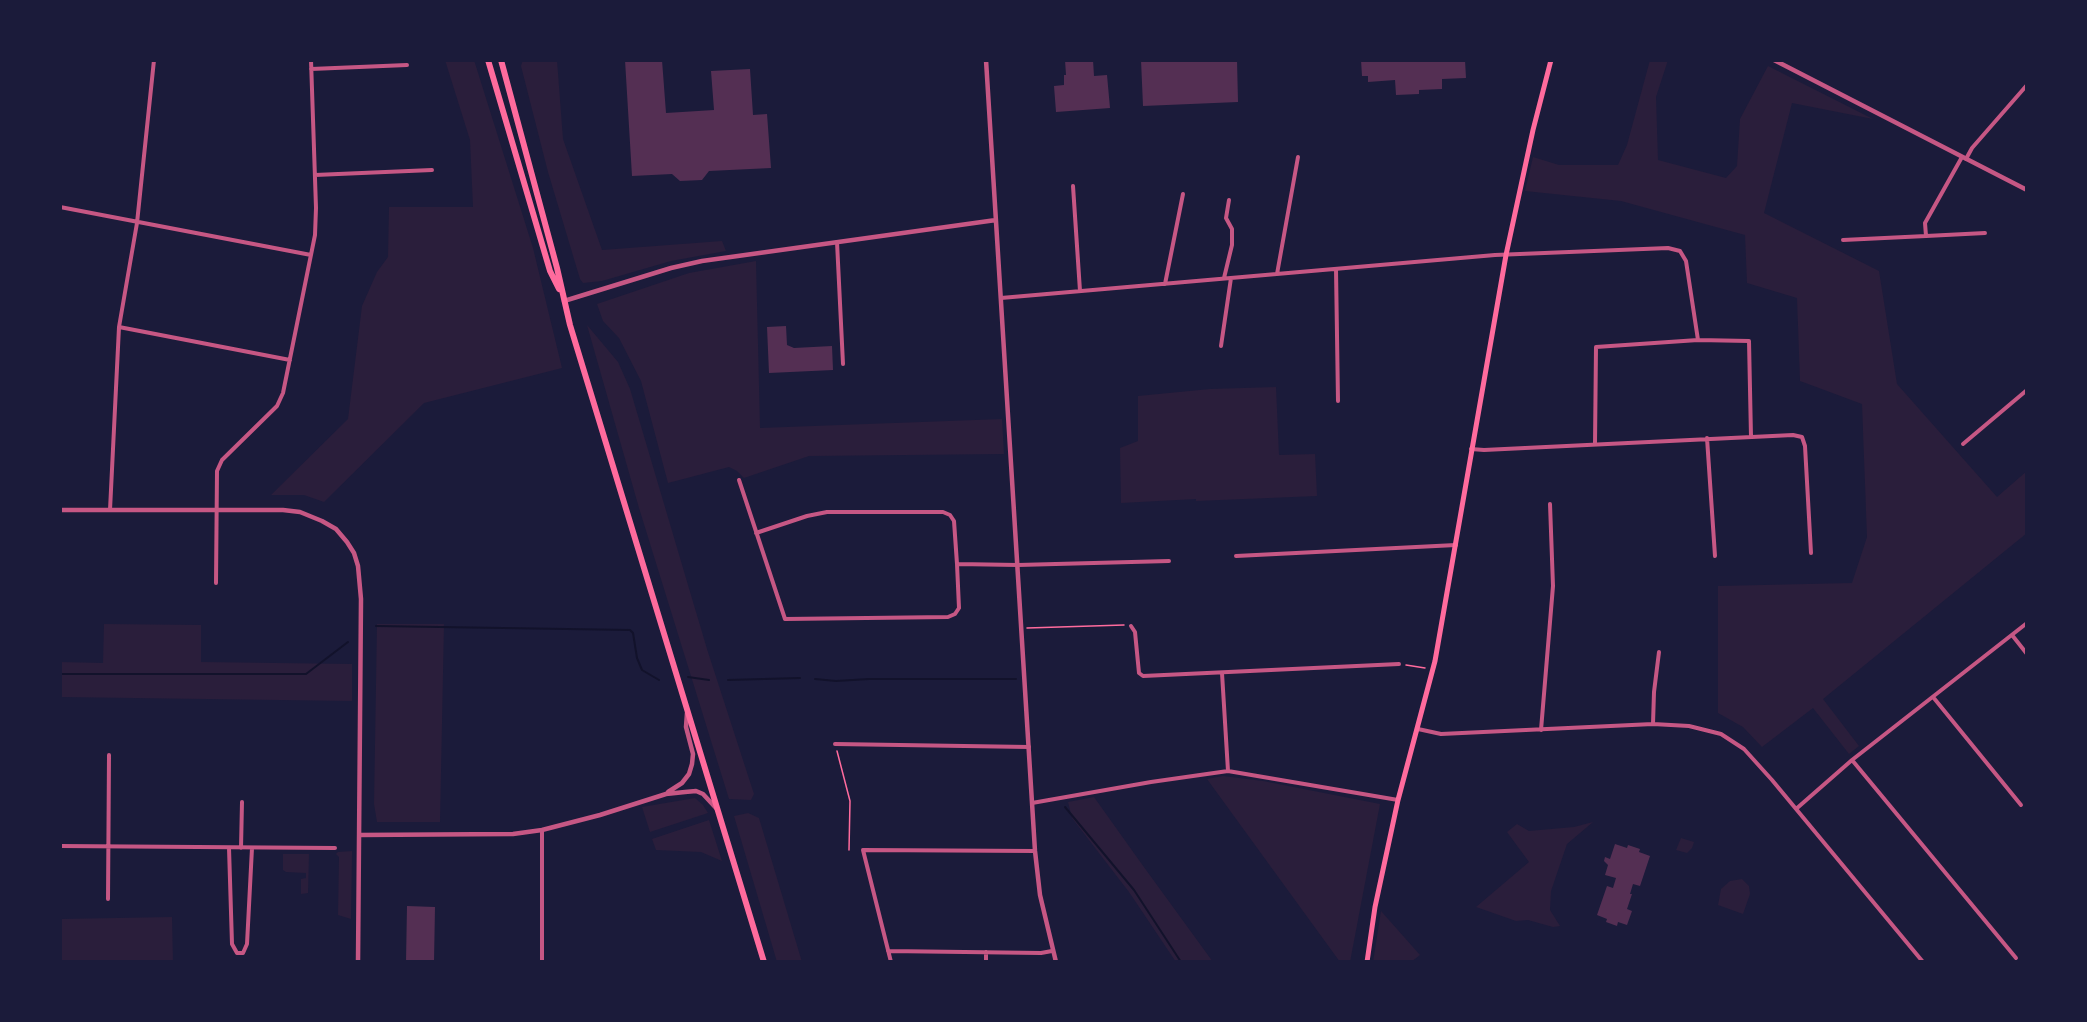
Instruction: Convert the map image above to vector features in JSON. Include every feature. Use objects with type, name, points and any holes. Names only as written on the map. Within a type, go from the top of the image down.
[{"type":"highway","points":[[488,60],[550,271],[564,301]]},
{"type":"highway","points":[[501,60],[564,301],[764,962]]},
{"type":"main road","points":[[1367,962],[1375,907],[1398,800],[1433,670],[1506,255],[1551,60]]},
{"type":"street","points":[[110,510],[119,327],[136,223],[154,60]]},
{"type":"street","points":[[216,583],[217,471],[222,459],[277,406],[283,393],[315,235],[311,60]]},
{"type":"street","points":[[986,60],[1035,851],[1040,895],[1056,962]]},
{"type":"street","points":[[1774,60],[2027,190]]},
{"type":"street","points":[[311,69],[406,65]]},
{"type":"street","points":[[1926,236],[1925,223],[1964,158],[2027,85]]},
{"type":"street","points":[[1277,274],[1298,157]]},
{"type":"street","points":[[315,175],[432,170]]},
{"type":"street","points":[[1073,186],[1080,291]]},
{"type":"street","points":[[1165,284],[1183,194]]},
{"type":"street","points":[[1224,278],[1232,246],[1232,229],[1226,218],[1229,200]]},
{"type":"street","points":[[60,207],[311,255]]},
{"type":"street","points":[[564,301],[671,268],[740,255],[996,220]]},
{"type":"street","points":[[1843,240],[1985,233]]},
{"type":"street","points":[[837,242],[843,364]]},
{"type":"street","points":[[1001,298],[1506,255],[1668,248],[1680,251],[1686,261],[1698,340]]},
{"type":"street","points":[[1336,269],[1338,401]]},
{"type":"street","points":[[1221,346],[1232,278]]},
{"type":"street","points":[[119,327],[290,360]]},
{"type":"street","points":[[1595,444],[1596,346],[1698,340],[1749,341],[1751,437]]},
{"type":"street","points":[[1963,444],[2027,390]]},
{"type":"street","points":[[1471,449],[1707,438],[1793,435],[1802,437],[1805,446],[1811,554]]},
{"type":"street","points":[[1707,438],[1715,556]]},
{"type":"street","points":[[739,480],[756,533],[785,619],[948,617],[955,614],[959,608],[954,521],[950,515],[943,512],[827,512],[807,516],[756,533]]},
{"type":"street","points":[[1541,730],[1553,586],[1550,504]]},
{"type":"street","points":[[60,510],[283,510],[312,516],[336,529],[354,553],[360,579],[361,599],[358,962]]},
{"type":"street","points":[[1236,556],[1456,545]]},
{"type":"street","points":[[957,564],[1018,565],[1169,561]]},
{"type":"street","points":[[1796,809],[1852,759],[2027,624]]},
{"type":"street","points":[[1131,626],[1135,632],[1139,673],[1143,676],[1399,664]]},
{"type":"street","points":[[2012,635],[2027,654]]},
{"type":"street","points":[[1653,724],[1659,652]]},
{"type":"street","points":[[1222,673],[1228,771]]},
{"type":"street","points":[[1933,697],[2021,805]]},
{"type":"street","points":[[666,794],[682,783],[689,774],[692,764],[693,754],[686,727],[688,710]]},
{"type":"street","points":[[1418,729],[1441,734],[1653,724],[1702,728],[1730,739],[1744,749],[1796,809],[1923,962]]},
{"type":"street","points":[[835,744],[1029,747]]},
{"type":"street","points":[[108,899],[109,755]]},
{"type":"street","points":[[1852,759],[2016,958]]},
{"type":"street","points":[[1032,803],[1228,771],[1398,800]]},
{"type":"street","points":[[359,835],[513,834],[542,830],[600,815],[666,794],[696,791],[710,800],[718,810]]},
{"type":"street","points":[[242,802],[242,848]]},
{"type":"street","points":[[542,830],[542,962]]},
{"type":"street","points":[[60,846],[335,848]]},
{"type":"street","points":[[229,848],[232,944],[237,953],[243,953],[247,944],[252,848]]},
{"type":"street","points":[[891,962],[863,850],[1035,851]]},
{"type":"street","points":[[888,951],[1041,953],[1052,951]]},
{"type":"street","points":[[986,952],[986,962]]},
{"type":"path","points":[[1022,628],[1131,626]]},
{"type":"path","points":[[1399,664],[1433,670]]},
{"type":"path","points":[[835,744],[850,801],[849,850]]},
{"type":"shaded area","points":[[445,60],[474,60],[533,248],[562,368],[424,403],[324,502],[304,495],[271,495],[348,419],[362,306],[377,272],[388,257],[389,207],[473,207],[470,140]]},
{"type":"shaded area","points":[[523,60],[557,60],[563,139],[602,250],[722,241],[726,251],[671,261],[602,281],[583,283],[548,172],[521,66]]},
{"type":"shaded area","points":[[1650,60],[1668,60],[1656,97],[1658,160],[1726,178],[1737,166],[1740,119],[1768,66],[1873,119],[1792,103],[1764,213],[1879,271],[1897,384],[1997,497],[2027,471],[2027,533],[1823,699],[1859,746],[1849,754],[1813,708],[1762,747],[1743,727],[1718,713],[1718,586],[1852,583],[1867,537],[1862,404],[1800,381],[1797,298],[1747,283],[1745,235],[1621,201],[1525,191],[1533,157],[1559,165],[1618,165],[1627,145]]},
{"type":"shaded area","points":[[756,261],[760,428],[1002,419],[1004,454],[809,456],[744,478],[729,467],[668,483],[641,381],[619,338],[603,321],[597,304],[689,273]]},
{"type":"shaded area","points":[[587,325],[618,362],[630,389],[707,649],[754,794],[751,800],[729,799],[639,508]]},
{"type":"shaded area","points":[[1276,387],[1279,455],[1315,454],[1317,496],[1121,503],[1120,448],[1138,441],[1138,396],[1210,389]]},
{"type":"shaded area","points":[[104,624],[201,625],[201,662],[352,664],[352,701],[60,697],[60,662],[103,663]]},
{"type":"shaded area","points":[[377,624],[444,624],[440,822],[377,822],[374,804]]},
{"type":"shaded area","points":[[1223,776],[1263,781],[1380,804],[1350,962],[1340,962],[1207,779]]},
{"type":"shaded area","points":[[1094,797],[1213,962],[1176,962],[1129,892],[1072,818],[1068,802]]},
{"type":"shaded area","points":[[695,798],[708,813],[650,832],[642,807]]},
{"type":"shaded area","points":[[748,813],[759,818],[802,962],[777,962],[734,816]]},
{"type":"shaded area","points":[[709,820],[722,861],[701,852],[656,850],[652,839]]},
{"type":"shaded area","points":[[1593,822],[1567,844],[1551,891],[1550,910],[1560,926],[1553,927],[1528,920],[1516,921],[1476,907],[1529,862],[1507,832],[1517,824],[1529,831],[1574,827]]},
{"type":"shaded area","points":[[1681,838],[1694,842],[1687,853],[1676,850]]},
{"type":"shaded area","points":[[352,851],[351,919],[338,915],[339,857],[336,854]]},
{"type":"shaded area","points":[[283,854],[309,854],[308,893],[301,894],[301,879],[306,878],[306,873],[283,870]]},
{"type":"shaded area","points":[[1742,879],[1749,886],[1750,894],[1743,914],[1718,905],[1721,889],[1730,881]]},
{"type":"shaded area","points":[[1381,911],[1420,955],[1411,962],[1373,962]]},
{"type":"shaded area","points":[[172,917],[173,962],[60,962],[60,919]]},
{"type":"building","points":[[625,60],[662,60],[666,113],[714,110],[711,71],[750,69],[753,115],[767,114],[771,168],[709,171],[702,180],[680,181],[672,174],[632,176]]},
{"type":"building","points":[[1065,60],[1093,60],[1094,76],[1107,75],[1110,108],[1056,112],[1054,86],[1064,85]]},
{"type":"building","points":[[1141,60],[1237,60],[1238,102],[1143,106]]},
{"type":"building","points":[[1361,60],[1465,60],[1466,78],[1442,79],[1442,89],[1419,90],[1419,94],[1396,95],[1395,80],[1368,82],[1368,76],[1362,76]]},
{"type":"building","points":[[786,326],[787,345],[794,348],[832,346],[833,370],[769,373],[767,327]]},
{"type":"building","points":[[1615,844],[1640,849],[1639,852],[1650,856],[1640,886],[1633,884],[1627,909],[1632,911],[1627,925],[1618,922],[1617,926],[1597,915],[1607,886],[1613,888],[1616,878],[1605,875],[1608,865],[1604,861],[1605,857],[1610,859]]},
{"type":"building","points":[[407,906],[435,907],[434,962],[406,962]]},
{"type":"waterway","points":[[376,626],[630,630],[633,633],[637,658],[642,670],[659,680]]},
{"type":"waterway","points":[[60,674],[306,674],[348,642]]},
{"type":"waterway","points":[[688,677],[709,680]]},
{"type":"waterway","points":[[728,680],[800,678]]},
{"type":"waterway","points":[[815,679],[836,681],[1016,679]]},
{"type":"waterway","points":[[1065,807],[1134,890],[1181,962]]}]
